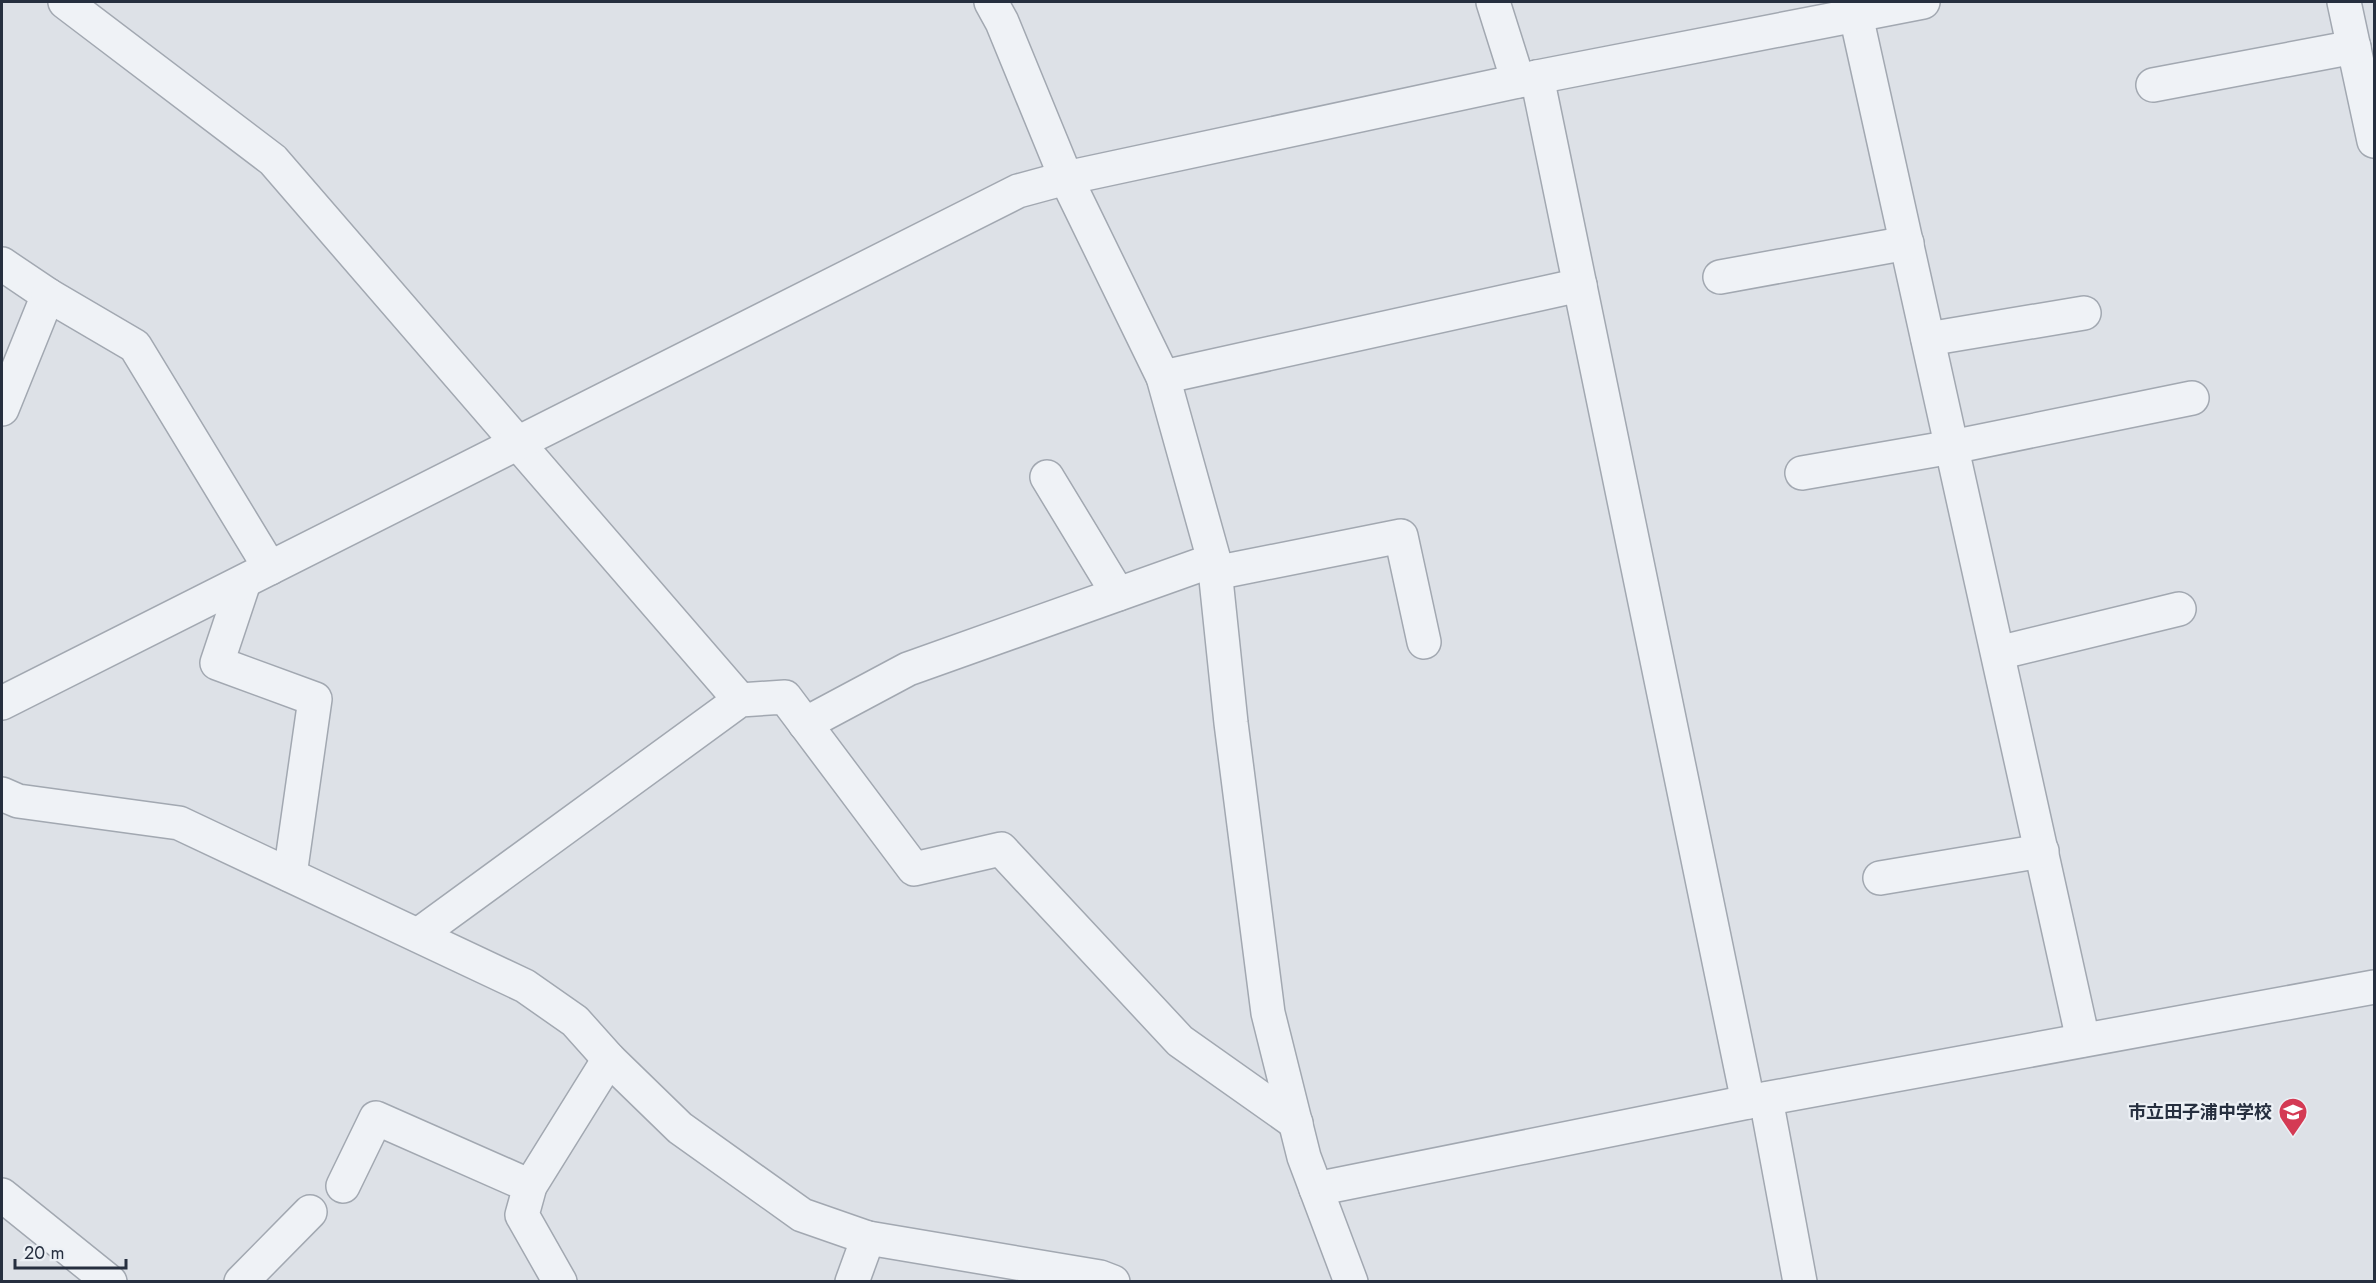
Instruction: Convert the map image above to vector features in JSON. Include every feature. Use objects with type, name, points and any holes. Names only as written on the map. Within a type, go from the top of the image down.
[{"type":"street","points":[[65,2],[273,160],[741,700]]},
{"type":"street","points":[[991,2],[1002,22],[1066,178],[1163,377],[1214,566],[1231,723],[1268,1013],[1304,1157],[1351,1281]]},
{"type":"street","points":[[1492,2],[1527,79],[1580,285],[1757,1100],[1800,1281]]},
{"type":"street","points":[[2,704],[1018,190],[1855,9],[1923,2]]},
{"type":"street","points":[[2344,2],[2374,141]]},
{"type":"street","points":[[1855,9],[2083,1040]]},
{"type":"street","points":[[2153,85],[2354,47]]},
{"type":"street","points":[[1720,276],[1907,243]]},
{"type":"street","points":[[2,264],[48,295],[135,346],[257,575]]},
{"type":"street","points":[[1163,377],[1580,285]]},
{"type":"street","points":[[2,409],[48,295]]},
{"type":"street","points":[[1928,339],[2084,313]]},
{"type":"street","points":[[1802,473],[1952,447],[2192,398]]},
{"type":"street","points":[[1047,477],[1118,594]]},
{"type":"street","points":[[805,724],[908,669],[1118,594],[1214,566],[1401,536],[1424,642]]},
{"type":"street","points":[[257,575],[217,663],[315,699],[290,875]]},
{"type":"street","points":[[1998,653],[2179,609]]},
{"type":"street","points":[[418,935],[741,700],[786,697],[914,869],[1001,849],[1180,1041],[1296,1123]]},
{"type":"street","points":[[2,794],[18,801],[179,823],[525,986],[575,1021],[609,1059],[680,1128],[802,1215],[868,1238],[1113,1281]]},
{"type":"street","points":[[1880,878],[2042,851]]},
{"type":"street","points":[[1316,1189],[1757,1100],[2374,987]]},
{"type":"street","points":[[560,1281],[522,1215],[530,1186],[609,1059]]},
{"type":"street","points":[[343,1186],[376,1118],[530,1186]]},
{"type":"street","points":[[2,1195],[110,1281]]},
{"type":"street","points":[[241,1281],[310,1212]]},
{"type":"street","points":[[852,1281],[868,1238]]},
{"type":"place","name":"市立田子浦中学校","points":[[2293,1138]]}]
